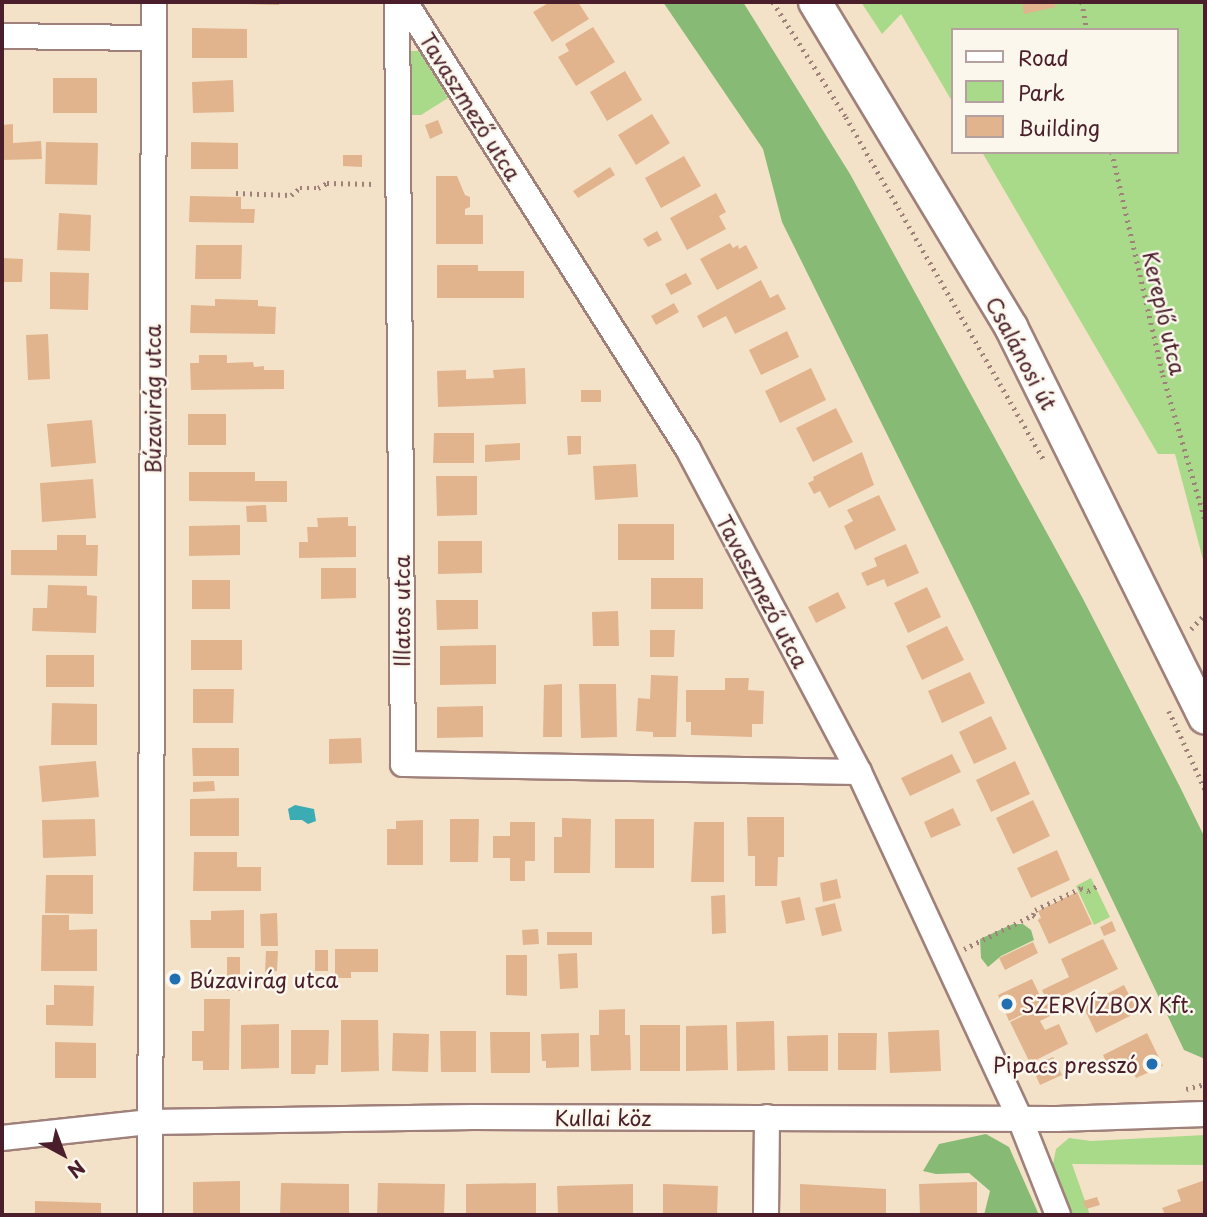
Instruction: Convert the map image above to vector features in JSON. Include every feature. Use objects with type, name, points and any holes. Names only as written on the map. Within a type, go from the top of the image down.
[{"type":"street","name":"Búzavirág utca","points":[[150,1215],[154,2]]},
{"type":"street","name":"Illatos utca","points":[[397,2],[402,764],[859,772]]},
{"type":"street","name":"Tavaszmező utca","points":[[405,2],[688,449],[859,772],[1020,1119],[1058,1215]]},
{"type":"street","name":"Csalánosi út","points":[[816,2],[1011,327],[1205,717]]},
{"type":"street","points":[[2,36],[154,38]]},
{"type":"street","name":"Kullai köz","points":[[2,1138],[150,1122],[767,1117],[1020,1119],[1205,1114]]},
{"type":"street","points":[[766,1215],[767,1117]]},
{"type":"path","points":[[773,2],[846,117],[1052,474]]},
{"type":"path","points":[[1082,2],[1087,28]]},
{"type":"path","name":"Kereplő utca","points":[[1112,154],[1163,375],[1205,520]]},
{"type":"path","points":[[236,193],[291,194],[300,188],[318,188],[327,183],[398,184]]},
{"type":"path","points":[[1167,706],[1205,789]]},
{"type":"path","points":[[958,952],[1036,916],[1035,910],[1081,888],[1088,891],[1097,886]]},
{"type":"green space","points":[[663,2],[743,2],[850,174],[1082,597],[1180,787],[1205,838],[1205,1059],[1184,1050],[972,606],[782,222],[763,149]]},
{"type":"green space","points":[[861,2],[1205,2],[1205,567],[1175,454],[1158,454],[983,154],[1179,154],[1179,28],[951,28],[951,100],[901,14],[882,34]]},
{"type":"green space","points":[[410,51],[419,51],[448,98],[421,115],[407,115],[406,55]]},
{"type":"green space","points":[[1091,878],[1110,917],[1094,925],[1076,886]]},
{"type":"green space","points":[[1013,924],[1023,924],[1031,930],[1034,940],[1001,956],[988,967],[981,958],[980,939]]},
{"type":"green space","points":[[986,1134],[1009,1147],[1039,1215],[984,1215],[990,1191],[969,1173],[936,1174],[923,1171],[939,1144]]},
{"type":"green space","points":[[1205,1135],[1205,1165],[1072,1164],[1090,1215],[1072,1215],[1053,1164],[1056,1149],[1069,1138],[1091,1141]]},
{"type":"water","points":[[295,805],[314,809],[316,821],[308,824],[302,820],[290,820],[288,809]]},
{"type":"building","points":[[279,2],[279,5],[245,4]]},
{"type":"building","points":[[550,2],[578,2],[589,19],[552,42],[533,12]]},
{"type":"building","points":[[1022,2],[1054,2],[1056,7],[1024,14]]},
{"type":"building","points":[[593,27],[615,62],[576,86],[558,57],[569,51],[565,44]]},
{"type":"building","points":[[192,28],[247,29],[247,58],[192,58]]},
{"type":"building","points":[[625,71],[642,100],[607,121],[590,92]]},
{"type":"building","points":[[53,78],[97,78],[97,113],[53,113]]},
{"type":"building","points":[[233,80],[234,112],[193,113],[192,82]]},
{"type":"building","points":[[652,114],[670,143],[636,165],[618,135]]},
{"type":"building","points":[[438,120],[443,133],[430,139],[425,125]]},
{"type":"building","points":[[13,124],[13,143],[41,141],[42,159],[2,160],[2,125]]},
{"type":"building","points":[[46,142],[98,143],[97,185],[45,184]]},
{"type":"building","points":[[191,142],[238,143],[238,169],[191,169]]},
{"type":"building","points":[[343,155],[362,155],[362,167],[343,166]]},
{"type":"building","points":[[684,156],[701,186],[661,208],[645,178]]},
{"type":"building","points":[[610,167],[615,175],[578,198],[573,191]]},
{"type":"building","points":[[436,176],[457,176],[465,195],[470,197],[470,207],[465,209],[465,215],[483,215],[483,244],[436,244]]},
{"type":"building","points":[[716,193],[726,212],[719,216],[726,229],[687,250],[670,218]]},
{"type":"building","points":[[190,196],[241,197],[241,209],[255,209],[254,223],[189,222]]},
{"type":"building","points":[[59,213],[91,215],[90,251],[57,250]]},
{"type":"building","points":[[657,231],[662,240],[648,247],[643,239]]},
{"type":"building","points":[[730,243],[733,248],[738,245],[739,249],[746,245],[758,268],[717,290],[700,259]]},
{"type":"building","points":[[196,245],[242,245],[241,279],[195,279]]},
{"type":"building","points":[[2,258],[23,259],[22,282],[2,282]]},
{"type":"building","points":[[437,265],[478,265],[478,271],[524,271],[524,298],[437,298]]},
{"type":"building","points":[[50,272],[89,273],[88,310],[50,309]]},
{"type":"building","points":[[686,273],[692,284],[671,295],[665,284]]},
{"type":"building","points":[[761,280],[770,298],[778,294],[786,309],[735,334],[726,316],[703,328],[697,316]]},
{"type":"building","points":[[215,299],[258,300],[258,306],[276,307],[275,334],[190,333],[191,305],[215,306]]},
{"type":"building","points":[[674,303],[679,312],[656,325],[651,316]]},
{"type":"building","points":[[787,331],[799,357],[761,375],[749,350]]},
{"type":"building","points":[[48,334],[50,379],[28,380],[26,335]]},
{"type":"building","points":[[199,355],[227,355],[227,363],[253,362],[254,367],[264,366],[264,370],[284,370],[284,389],[191,390],[190,363],[199,363]]},
{"type":"building","points":[[525,368],[526,404],[438,407],[437,371],[466,370],[466,379],[494,378],[493,370]]},
{"type":"building","points":[[811,368],[826,400],[780,423],[765,391]]},
{"type":"building","points":[[581,390],[601,390],[601,402],[581,402]]},
{"type":"building","points":[[836,408],[853,442],[813,462],[796,428]]},
{"type":"building","points":[[188,414],[226,414],[226,445],[188,445]]},
{"type":"building","points":[[92,420],[96,463],[51,467],[47,424]]},
{"type":"building","points":[[434,433],[474,433],[474,463],[433,463]]},
{"type":"building","points":[[567,436],[581,436],[581,454],[568,455]]},
{"type":"building","points":[[520,443],[520,460],[485,462],[485,445]]},
{"type":"building","points":[[862,452],[874,485],[829,508],[820,491],[814,494],[808,483],[814,480],[813,477]]},
{"type":"building","points":[[636,464],[638,497],[595,500],[593,466]]},
{"type":"building","points":[[189,472],[255,472],[255,481],[287,481],[287,502],[189,501]]},
{"type":"building","points":[[436,476],[477,476],[477,515],[437,516]]},
{"type":"building","points":[[93,479],[96,518],[42,522],[40,483]]},
{"type":"building","points":[[879,495],[896,530],[855,550],[844,526],[853,521],[847,510]]},
{"type":"building","points":[[266,505],[267,522],[247,522],[246,506]]},
{"type":"building","points":[[348,517],[348,526],[356,526],[356,557],[299,558],[299,542],[308,542],[307,527],[318,527],[317,518]]},
{"type":"building","points":[[618,524],[674,524],[674,560],[618,560]]},
{"type":"building","points":[[240,525],[240,555],[189,556],[189,526]]},
{"type":"building","points":[[57,535],[86,535],[86,545],[98,545],[97,576],[11,575],[11,550],[57,550]]},
{"type":"building","points":[[438,541],[482,541],[482,573],[438,574]]},
{"type":"building","points":[[906,544],[919,573],[887,587],[884,579],[867,586],[861,573],[877,566],[874,558]]},
{"type":"building","points":[[321,568],[356,568],[356,598],[321,599]]},
{"type":"building","points":[[651,578],[703,578],[703,609],[651,609]]},
{"type":"building","points":[[192,580],[230,580],[230,609],[192,609]]},
{"type":"building","points":[[48,585],[87,586],[87,595],[97,596],[96,633],[32,631],[33,608],[47,608]]},
{"type":"building","points":[[927,587],[941,617],[908,633],[894,603]]},
{"type":"building","points":[[838,592],[846,608],[816,623],[808,607]]},
{"type":"building","points":[[436,600],[478,600],[478,629],[437,630]]},
{"type":"building","points":[[618,611],[619,646],[593,646],[592,612]]},
{"type":"building","points":[[947,626],[964,660],[922,680],[906,646]]},
{"type":"building","points":[[650,630],[675,630],[674,657],[650,657]]},
{"type":"building","points":[[191,640],[242,640],[242,670],[191,670]]},
{"type":"building","points":[[496,645],[496,684],[440,685],[440,646]]},
{"type":"building","points":[[46,655],[94,655],[94,687],[46,687]]},
{"type":"building","points":[[970,672],[985,703],[942,723],[928,691]]},
{"type":"building","points":[[651,675],[678,676],[676,737],[653,737],[653,732],[636,731],[638,698],[650,699]]},
{"type":"building","points":[[725,678],[749,678],[748,690],[764,691],[763,724],[752,724],[752,737],[691,735],[691,722],[686,722],[686,690],[725,690]]},
{"type":"building","points":[[562,684],[562,737],[543,737],[544,685]]},
{"type":"building","points":[[579,684],[616,684],[617,737],[581,738]]},
{"type":"building","points":[[193,689],[234,689],[233,723],[193,723]]},
{"type":"building","points":[[52,703],[97,704],[97,745],[51,745]]},
{"type":"building","points":[[483,706],[483,737],[437,738],[437,707]]},
{"type":"building","points":[[991,716],[1007,749],[974,764],[959,732]]},
{"type":"building","points":[[361,738],[362,763],[329,764],[329,739]]},
{"type":"building","points":[[192,748],[239,748],[239,776],[193,776]]},
{"type":"building","points":[[952,754],[961,772],[910,796],[901,778]]},
{"type":"building","points":[[96,761],[99,797],[42,802],[39,766]]},
{"type":"building","points":[[1015,761],[1030,794],[991,812],[976,780]]},
{"type":"building","points":[[214,781],[215,791],[193,792],[193,782]]},
{"type":"building","points":[[239,798],[239,836],[190,836],[190,799]]},
{"type":"building","points":[[1033,800],[1050,836],[1013,854],[996,818]]},
{"type":"building","points":[[953,808],[961,825],[931,838],[924,822]]},
{"type":"building","points":[[747,817],[784,817],[784,857],[778,857],[777,886],[755,886],[755,856],[748,856]]},
{"type":"building","points":[[562,818],[591,819],[590,873],[554,873],[554,837],[562,837]]},
{"type":"building","points":[[95,819],[96,856],[43,858],[42,820]]},
{"type":"building","points":[[450,819],[479,819],[478,862],[450,862]]},
{"type":"building","points":[[615,819],[654,819],[654,868],[615,868]]},
{"type":"building","points":[[423,820],[423,865],[387,865],[387,829],[396,829],[396,821]]},
{"type":"building","points":[[510,822],[535,822],[535,861],[525,861],[525,881],[510,881],[510,858],[493,858],[493,836],[510,836]]},
{"type":"building","points":[[694,822],[724,822],[724,882],[691,882]]},
{"type":"building","points":[[1057,850],[1070,880],[1031,898],[1017,868]]},
{"type":"building","points":[[194,852],[237,852],[237,867],[261,867],[261,891],[193,891]]},
{"type":"building","points":[[46,875],[93,875],[93,914],[45,913]]},
{"type":"building","points":[[837,879],[841,898],[823,902],[820,883]]},
{"type":"building","points":[[1077,892],[1092,924],[1049,944],[1038,920],[1041,918],[1038,911]]},
{"type":"building","points":[[725,895],[726,933],[712,934],[711,896]]},
{"type":"building","points":[[800,897],[805,920],[786,924],[781,901]]},
{"type":"building","points":[[835,903],[842,931],[822,936],[815,908]]},
{"type":"building","points":[[244,910],[244,948],[191,948],[190,920],[211,920],[211,911]]},
{"type":"building","points":[[277,913],[278,946],[261,946],[260,914]]},
{"type":"building","points":[[42,915],[69,915],[69,930],[97,929],[97,971],[41,971]]},
{"type":"building","points":[[1112,921],[1116,931],[1104,936],[1100,927]]},
{"type":"building","points":[[538,929],[539,944],[523,945],[522,930]]},
{"type":"building","points":[[547,932],[592,932],[592,945],[547,945]]},
{"type":"building","points":[[1103,939],[1118,969],[1048,1003],[1042,990],[1069,977],[1061,959]]},
{"type":"building","points":[[1033,942],[1038,953],[1005,970],[999,958]]},
{"type":"building","points":[[335,949],[378,949],[378,972],[351,972],[351,978],[335,978]]},
{"type":"building","points":[[315,950],[328,950],[328,971],[315,971]]},
{"type":"building","points":[[266,951],[278,951],[277,971],[265,972]]},
{"type":"building","points":[[577,953],[578,988],[560,989],[558,954]]},
{"type":"building","points":[[506,955],[527,955],[527,996],[506,995]]},
{"type":"building","points":[[227,957],[240,957],[240,991],[227,991]]},
{"type":"building","points":[[1032,979],[1044,1004],[1009,1021],[998,995]]},
{"type":"building","points":[[54,985],[94,986],[93,1026],[46,1025],[46,1005],[54,1005]]},
{"type":"building","points":[[1124,985],[1138,1012],[1096,1033],[1083,1006]]},
{"type":"building","points":[[204,999],[230,999],[229,1070],[203,1070],[203,1061],[192,1061],[192,1031],[204,1031]]},
{"type":"building","points":[[1052,1002],[1056,1013],[1040,1021],[1045,1030],[1059,1024],[1068,1044],[1030,1063],[1010,1022]]},
{"type":"building","points":[[625,1009],[625,1035],[630,1035],[631,1070],[591,1071],[590,1035],[599,1035],[599,1010]]},
{"type":"building","points":[[341,1020],[378,1020],[379,1071],[341,1072]]},
{"type":"building","points":[[774,1021],[775,1070],[737,1071],[736,1022]]},
{"type":"building","points":[[279,1024],[279,1068],[241,1069],[241,1025]]},
{"type":"building","points":[[640,1025],[680,1025],[680,1071],[640,1071]]},
{"type":"building","points":[[727,1025],[728,1070],[686,1071],[686,1026]]},
{"type":"building","points":[[291,1030],[329,1030],[328,1065],[316,1065],[315,1074],[291,1074]]},
{"type":"building","points":[[939,1030],[941,1071],[890,1073],[888,1032]]},
{"type":"building","points":[[440,1031],[476,1031],[476,1072],[441,1072]]},
{"type":"building","points":[[490,1032],[530,1032],[530,1073],[491,1073]]},
{"type":"building","points":[[393,1033],[429,1034],[428,1072],[392,1071]]},
{"type":"building","points":[[579,1033],[579,1067],[546,1068],[546,1061],[542,1061],[541,1034]]},
{"type":"building","points":[[838,1033],[877,1033],[876,1070],[838,1070]]},
{"type":"building","points":[[1147,1033],[1163,1066],[1136,1078],[1130,1066],[1121,1070],[1118,1063],[1109,1068],[1103,1055]]},
{"type":"building","points":[[828,1035],[828,1071],[788,1071],[787,1036]]},
{"type":"building","points":[[55,1042],[96,1043],[96,1078],[55,1078]]},
{"type":"building","points":[[1053,1057],[1062,1075],[1040,1085],[1032,1067]]},
{"type":"building","points":[[1205,1180],[1205,1215],[1165,1215],[1162,1208],[1181,1201],[1177,1190]]},
{"type":"building","points":[[240,1181],[240,1213],[193,1213],[193,1182]]},
{"type":"building","points":[[977,1182],[977,1215],[920,1215],[919,1184]]},
{"type":"building","points":[[281,1183],[349,1184],[349,1215],[280,1215]]},
{"type":"building","points":[[378,1183],[445,1184],[444,1215],[377,1215]]},
{"type":"building","points":[[536,1183],[536,1215],[466,1215],[466,1184]]},
{"type":"building","points":[[633,1184],[633,1215],[558,1215],[557,1186]]},
{"type":"building","points":[[663,1184],[718,1186],[717,1215],[663,1215]]},
{"type":"building","points":[[800,1184],[886,1189],[886,1215],[800,1215]]},
{"type":"building","points":[[1097,1197],[1100,1205],[1086,1209],[1083,1201]]},
{"type":"building","points":[[35,1201],[101,1203],[101,1215],[35,1215]]},
{"type":"place","name":"Búzavirág utca","points":[[175,979]]},
{"type":"place","name":"SZERVÍZBOX Kft.","points":[[1007,1004]]},
{"type":"place","name":"Pipacs presszó","points":[[1152,1064]]}]
